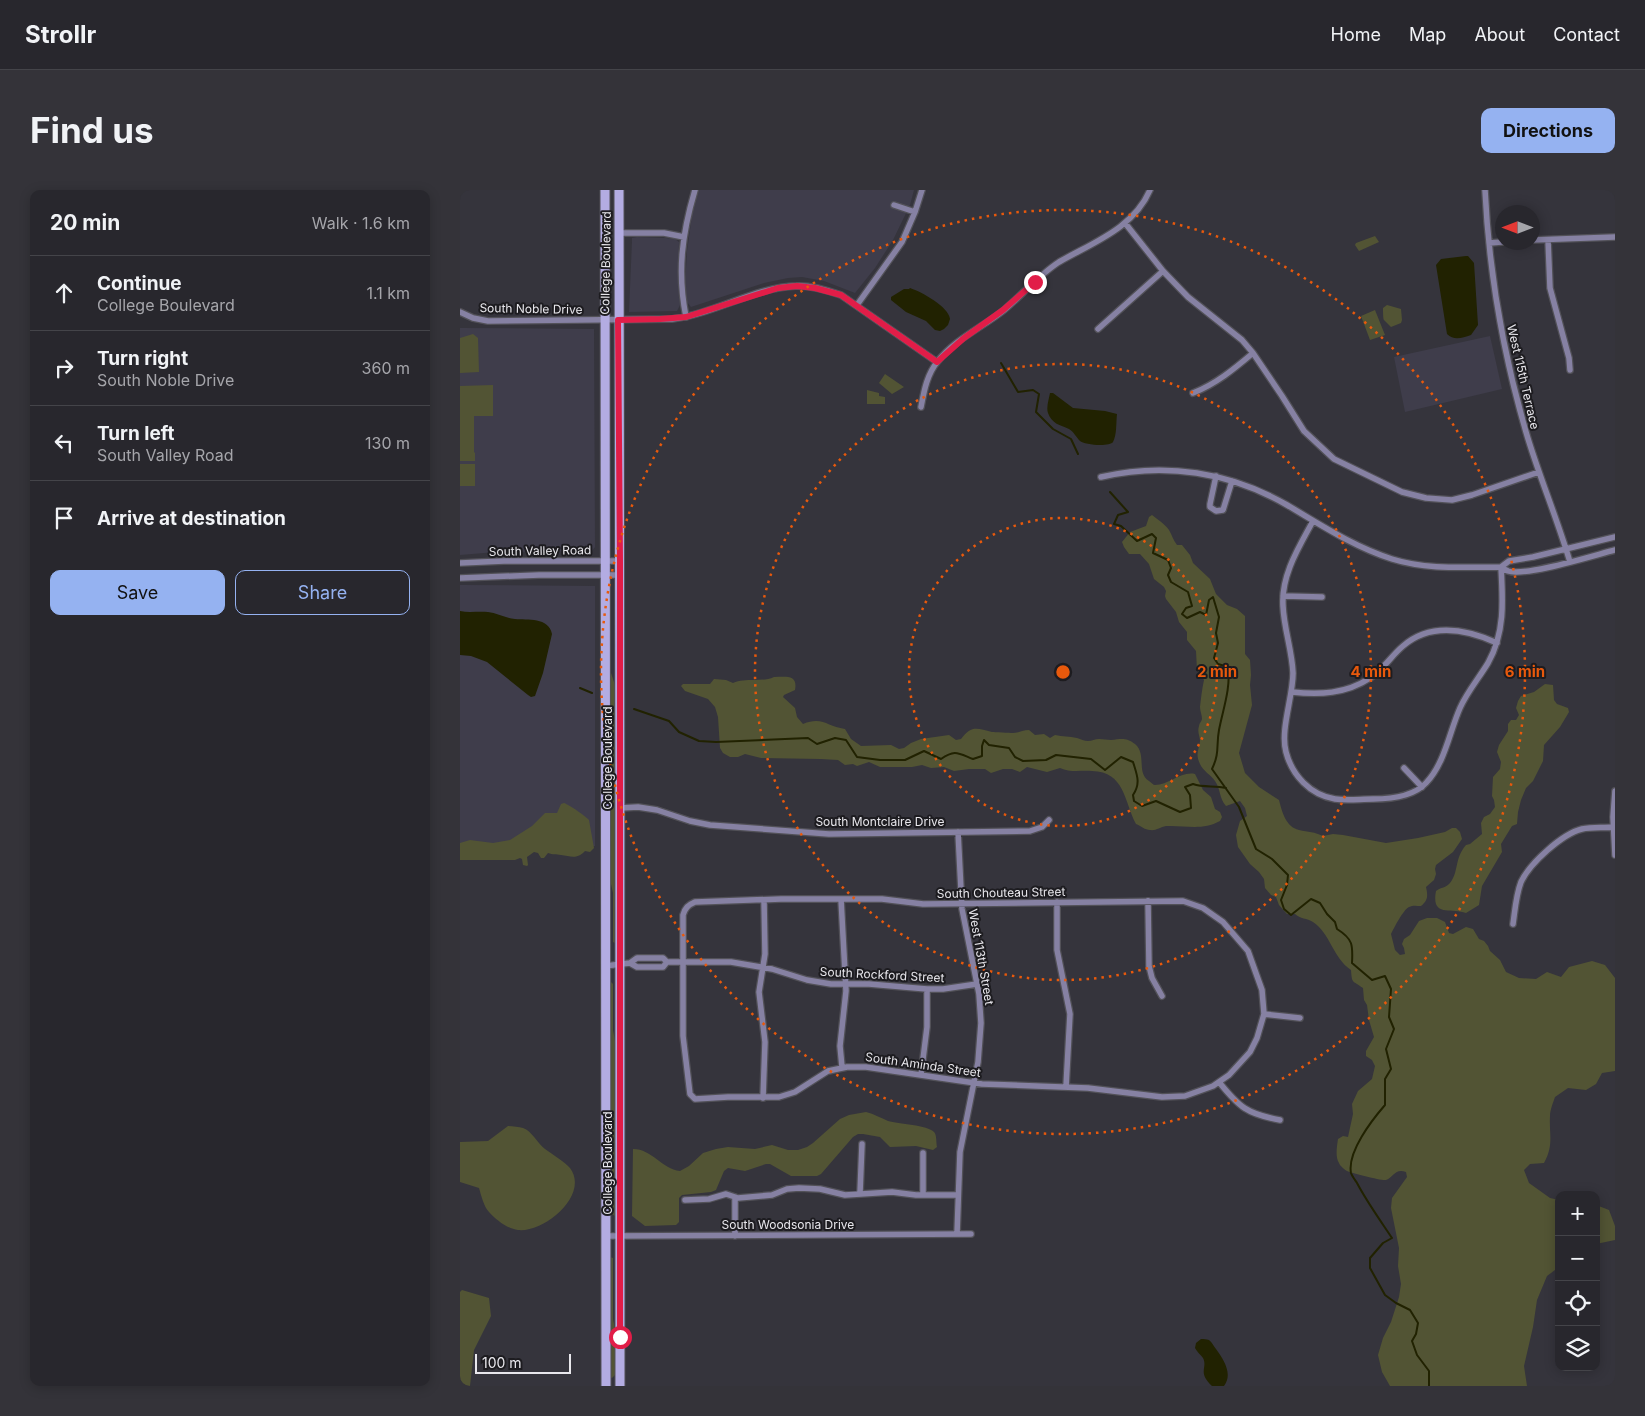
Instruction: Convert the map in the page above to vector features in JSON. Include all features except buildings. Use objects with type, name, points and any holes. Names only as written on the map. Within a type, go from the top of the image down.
[{"type":"main road","name":"College Boulevard","points":[[605,190],[606,1386]]},
{"type":"main road","name":"College Boulevard","points":[[619,190],[620,808],[625,964],[620,1236],[620,1386]]},
{"type":"street","points":[[686,317],[681,290],[684,237],[695,190]]},
{"type":"street","points":[[857,305],[902,242],[916,212],[922,190]]},
{"type":"street","points":[[921,407],[927,382],[937,362],[964,338],[1003,310],[1058,263],[1101,240],[1125,223],[1139,208],[1150,190]]},
{"type":"street","name":"West 115th Terrace","points":[[1485,190],[1489,243],[1505,346],[1519,405],[1539,472],[1570,562]]},
{"type":"street","points":[[894,204],[916,212]]},
{"type":"street","points":[[1125,223],[1188,297],[1230,329],[1254,354],[1304,431],[1334,459],[1402,492],[1426,498],[1452,500],[1539,472]]},
{"type":"street","points":[[619,232],[664,233],[684,237]]},
{"type":"street","points":[[1540,240],[1615,237]]},
{"type":"street","points":[[1548,240],[1550,288],[1569,358],[1570,370]]},
{"type":"street","points":[[1489,243],[1495,243]]},
{"type":"street","points":[[1098,328],[1164,271]]},
{"type":"street","name":"South Noble Drive","points":[[460,312],[473,318],[488,321],[618,320],[686,317],[767,291],[797,286],[828,290],[841,295],[937,362]]},
{"type":"street","points":[[1193,393],[1208,387],[1254,354]]},
{"type":"street","points":[[1101,477],[1118,473],[1164,469],[1216,476],[1263,492],[1357,546],[1393,559],[1429,566],[1501,567],[1508,572],[1522,572],[1615,550]]},
{"type":"street","points":[[1216,476],[1210,504],[1210,507],[1216,511],[1223,510],[1232,481]]},
{"type":"street","points":[[1313,521],[1293,560],[1283,596],[1284,617],[1292,657],[1292,692],[1285,750],[1293,772],[1302,782],[1323,795],[1334,799],[1388,799],[1405,795],[1422,787],[1434,773],[1440,762],[1461,705],[1488,662],[1497,643],[1501,629],[1503,605],[1501,567]]},
{"type":"street","points":[[1501,567],[1509,561],[1533,557],[1615,536]]},
{"type":"street","name":"South Valley Road","points":[[460,564],[504,561],[620,561]]},
{"type":"street","name":"South Valley Road","points":[[460,578],[539,575],[620,575]]},
{"type":"street","points":[[1283,596],[1322,597]]},
{"type":"street","points":[[1292,692],[1326,694],[1354,686],[1370,678],[1404,645],[1419,636],[1435,630],[1460,630],[1497,643]]},
{"type":"street","points":[[1404,768],[1422,787]]},
{"type":"street","points":[[1615,791],[1615,855]]},
{"type":"street","name":"South Montclaire Drive","points":[[620,808],[638,807],[657,810],[690,821],[710,825],[829,834],[1030,831],[1042,827],[1049,820]]},
{"type":"street","points":[[1513,924],[1518,891],[1524,876],[1533,864],[1561,839],[1574,832],[1592,828],[1614,827]]},
{"type":"street","name":"West 113th Street","points":[[957,1234],[960,1152],[978,1062],[981,1023],[977,984],[962,904],[958,832]]},
{"type":"street","points":[[842,899],[845,984],[840,1046],[842,1067]]},
{"type":"street","name":"South Chouteau Street","points":[[684,962],[683,915],[689,904],[694,902],[842,899],[882,899],[923,904],[1183,901],[1203,908],[1223,922],[1248,951],[1262,990],[1264,1014],[1257,1038],[1250,1052]]},
{"type":"street","points":[[763,1098],[764,1042],[759,992],[765,954],[764,900]]},
{"type":"street","points":[[1148,901],[1149,966],[1152,978],[1162,996]]},
{"type":"street","points":[[1057,902],[1057,950],[1070,1014],[1066,1087]]},
{"type":"street","name":"South Rockford Street","points":[[625,964],[637,958],[663,958],[667,962],[730,962],[815,982],[927,989],[943,989],[977,984]]},
{"type":"street","name":"South Rockford Street","points":[[605,966],[625,964],[637,967],[663,967],[667,962]]},
{"type":"street","name":"South Aminda Street","points":[[684,962],[683,1036],[690,1094],[699,1100],[728,1097],[779,1097],[796,1092],[828,1072],[842,1067],[866,1067],[973,1083],[1088,1088],[1162,1097],[1185,1096],[1212,1086],[1229,1075],[1250,1052]]},
{"type":"street","points":[[921,1075],[927,1027],[927,989]]},
{"type":"street","points":[[1264,1014],[1300,1018]]},
{"type":"street","points":[[1218,1082],[1235,1102],[1251,1113],[1280,1120]]},
{"type":"street","points":[[860,1193],[862,1144]]},
{"type":"street","points":[[922,1195],[923,1153]]},
{"type":"street","points":[[685,1200],[709,1199],[726,1194],[742,1198],[772,1196],[787,1189],[799,1188],[820,1189],[845,1195],[892,1192],[922,1195],[958,1195]]},
{"type":"street","points":[[734,1196],[735,1236]]},
{"type":"street","name":"South Woodsonia Drive","points":[[605,1236],[971,1234]]},
{"type":"shaded area","points":[[699,190],[914,190],[910,205],[893,240],[875,268],[855,293],[824,281],[802,277],[788,278],[764,283],[691,307],[687,302],[685,286],[687,251],[692,216]]},
{"type":"shaded area","points":[[1375,236],[1379,242],[1359,251],[1355,245],[1356,243]]},
{"type":"shaded area","points":[[632,238],[675,239],[679,242],[678,290],[680,305],[677,311],[629,312]]},
{"type":"shaded area","points":[[1468,256],[1474,263],[1478,325],[1471,335],[1455,338],[1447,334],[1436,265],[1441,259]]},
{"type":"shaded area","points":[[910,288],[928,296],[945,310],[950,319],[944,329],[940,331],[935,330],[926,321],[906,312],[891,300],[891,297],[904,289]]},
{"type":"shaded area","points":[[1387,305],[1401,309],[1401,323],[1391,327],[1384,320],[1383,308]]},
{"type":"shaded area","points":[[1375,310],[1385,335],[1370,340],[1361,316]]},
{"type":"shaded area","points":[[460,328],[594,329],[595,547],[592,551],[496,552],[460,555]]},
{"type":"shaded area","points":[[473,334],[478,338],[479,372],[460,373],[460,338]]},
{"type":"shaded area","points":[[1490,336],[1502,389],[1405,412],[1394,357]]},
{"type":"shaded area","points":[[885,374],[904,387],[892,394],[879,383]]},
{"type":"shaded area","points":[[493,385],[493,416],[474,416],[475,461],[460,461],[460,386]]},
{"type":"shaded area","points":[[867,390],[879,393],[879,396],[885,397],[885,404],[867,404]]},
{"type":"shaded area","points":[[1050,393],[1053,393],[1073,408],[1117,414],[1116,432],[1113,442],[1102,445],[1082,442],[1071,430],[1054,422],[1047,411]]},
{"type":"shaded area","points":[[460,464],[475,464],[475,486],[460,486]]},
{"type":"shaded area","points":[[1152,515],[1169,530],[1177,545],[1182,545],[1190,555],[1193,563],[1210,579],[1216,594],[1227,605],[1237,609],[1245,616],[1245,654],[1250,660],[1252,705],[1239,753],[1245,773],[1259,787],[1279,800],[1283,814],[1291,826],[1323,836],[1343,835],[1386,843],[1445,832],[1452,828],[1456,828],[1460,832],[1462,839],[1453,852],[1436,865],[1434,880],[1426,887],[1427,895],[1425,902],[1421,906],[1409,907],[1399,919],[1391,934],[1395,950],[1400,955],[1405,954],[1402,944],[1404,939],[1410,935],[1419,921],[1427,918],[1437,918],[1445,922],[1449,933],[1453,934],[1466,927],[1473,929],[1479,939],[1484,941],[1490,951],[1500,960],[1506,972],[1519,978],[1536,979],[1547,972],[1561,977],[1569,967],[1592,961],[1605,965],[1615,978],[1615,1071],[1602,1073],[1596,1084],[1586,1090],[1568,1088],[1555,1097],[1550,1114],[1550,1145],[1547,1157],[1544,1163],[1530,1164],[1524,1170],[1529,1183],[1550,1198],[1555,1199],[1555,1270],[1547,1276],[1537,1300],[1524,1366],[1527,1386],[1390,1386],[1382,1372],[1378,1355],[1383,1338],[1391,1322],[1401,1284],[1398,1266],[1399,1248],[1391,1208],[1392,1198],[1407,1177],[1406,1172],[1402,1171],[1397,1172],[1386,1180],[1347,1171],[1337,1158],[1338,1139],[1343,1136],[1348,1137],[1353,1114],[1352,1104],[1358,1091],[1372,1079],[1375,1066],[1372,1060],[1366,1056],[1366,1051],[1374,1037],[1367,1005],[1364,1000],[1363,988],[1353,981],[1351,970],[1340,959],[1324,932],[1311,921],[1295,914],[1287,914],[1279,905],[1276,897],[1271,895],[1265,888],[1264,879],[1238,847],[1236,835],[1240,821],[1247,816],[1245,808],[1240,801],[1226,806],[1215,781],[1200,764],[1198,730],[1202,719],[1200,707],[1204,680],[1197,670],[1196,651],[1187,640],[1187,632],[1166,599],[1164,587],[1154,579],[1149,564],[1140,554],[1129,554],[1122,542],[1130,532],[1146,526],[1149,517]]},
{"type":"shaded area","points":[[460,585],[595,586],[595,846],[460,847]]},
{"type":"shaded area","points":[[460,611],[495,613],[511,618],[537,620],[547,625],[552,634],[543,673],[535,696],[531,697],[528,695],[487,662],[471,656],[460,655]]},
{"type":"shaded area","points":[[609,673],[611,673],[616,688],[617,941],[615,943],[613,942],[613,893],[609,875]]},
{"type":"shaded area","points":[[774,677],[787,677],[795,681],[795,690],[783,697],[795,708],[797,717],[803,724],[815,721],[845,729],[851,739],[861,746],[891,745],[899,749],[921,739],[949,735],[956,740],[961,739],[968,731],[975,729],[1013,733],[1029,730],[1035,735],[1044,734],[1050,738],[1055,735],[1074,737],[1087,741],[1126,739],[1139,748],[1143,773],[1145,778],[1152,784],[1165,783],[1185,774],[1195,774],[1203,790],[1211,797],[1215,809],[1220,812],[1222,817],[1220,821],[1207,826],[1166,826],[1154,830],[1146,829],[1136,824],[1122,789],[1117,782],[1111,776],[1092,771],[1072,771],[1060,768],[1047,772],[1027,767],[1020,772],[1012,769],[1003,769],[991,773],[985,769],[954,771],[944,767],[931,768],[922,765],[912,767],[880,767],[869,762],[857,766],[853,764],[845,765],[838,760],[761,758],[745,754],[738,757],[730,757],[723,753],[720,748],[718,717],[715,707],[708,699],[685,691],[681,686],[683,684],[710,684],[714,679],[733,683],[743,680],[764,680]]},
{"type":"shaded area","points":[[1545,684],[1553,685],[1554,700],[1557,704],[1568,708],[1569,712],[1560,727],[1544,745],[1543,761],[1533,781],[1526,788],[1521,800],[1517,824],[1512,826],[1501,844],[1502,852],[1482,886],[1479,905],[1466,913],[1439,908],[1436,905],[1436,891],[1447,886],[1453,879],[1462,850],[1482,834],[1481,823],[1484,817],[1490,814],[1495,807],[1492,796],[1493,777],[1500,769],[1501,762],[1497,752],[1508,731],[1508,724],[1511,720],[1516,720],[1519,715],[1516,708],[1518,701],[1521,696],[1534,692]]},
{"type":"shaded area","points":[[564,803],[589,820],[594,848],[590,852],[585,851],[579,856],[573,857],[548,853],[544,858],[541,858],[538,853],[534,852],[527,857],[527,866],[523,865],[520,858],[515,860],[460,860],[460,843],[470,840],[493,843],[510,840],[532,826],[545,813],[557,813],[561,804]]},
{"type":"shaded area","points":[[611,982],[613,984],[613,1030],[617,1052],[615,1216],[612,1214],[612,1153],[610,1140]]},
{"type":"shaded area","points":[[866,1112],[888,1121],[931,1130],[936,1135],[937,1147],[933,1150],[916,1146],[890,1147],[880,1137],[858,1134],[817,1176],[791,1176],[770,1164],[745,1171],[728,1168],[724,1171],[716,1190],[682,1195],[679,1198],[679,1222],[676,1225],[645,1226],[632,1216],[633,1149],[646,1152],[668,1167],[680,1171],[689,1166],[703,1153],[716,1149],[728,1147],[755,1149],[772,1145],[788,1150],[798,1150],[813,1143],[840,1119],[849,1115]]},
{"type":"shaded area","points":[[508,1126],[523,1128],[529,1132],[542,1147],[570,1168],[575,1179],[574,1190],[561,1210],[551,1219],[529,1229],[518,1230],[502,1224],[487,1210],[479,1188],[460,1182],[460,1142],[488,1141]]},
{"type":"shaded area","points":[[1600,1207],[1609,1210],[1615,1226],[1615,1240],[1600,1243]]},
{"type":"shaded area","points":[[610,1257],[613,1258],[613,1319],[616,1335],[616,1374],[612,1378],[610,1377]]},
{"type":"shaded area","points":[[462,1290],[489,1298],[491,1316],[474,1350],[470,1386],[460,1386],[460,1292]]},
{"type":"shaded area","points":[[1201,1339],[1210,1341],[1224,1362],[1228,1377],[1224,1386],[1212,1386],[1205,1377],[1203,1358],[1195,1348],[1196,1343]]},
{"type":"waterway","points":[[1001,363],[1018,392],[1033,390],[1039,394],[1036,412],[1053,429],[1071,439],[1078,454]]},
{"type":"waterway","points":[[1110,492],[1128,512],[1118,515],[1114,524],[1121,526],[1137,541],[1152,534],[1156,538],[1153,553],[1168,560],[1171,568],[1168,575],[1171,582],[1188,592],[1192,606],[1186,608],[1182,614],[1187,618],[1200,612],[1206,615],[1209,600],[1213,597],[1219,617],[1216,633],[1218,643],[1214,658],[1218,664],[1228,667],[1229,675],[1228,691],[1218,736],[1217,753],[1212,769],[1239,807],[1256,849],[1272,859],[1288,875],[1287,885],[1281,900],[1284,909],[1291,915],[1311,899],[1320,903],[1335,922],[1337,929],[1349,939],[1352,947],[1352,963],[1372,980],[1385,976],[1391,989],[1389,1017],[1394,1029],[1386,1049],[1391,1069],[1385,1079],[1385,1105],[1367,1128],[1357,1146],[1353,1156],[1351,1173],[1392,1238],[1383,1243],[1370,1258],[1370,1268],[1385,1295],[1410,1310],[1418,1323],[1416,1334],[1412,1341],[1417,1355],[1429,1371],[1429,1386]]},
{"type":"waterway","points":[[580,688],[592,693]]},
{"type":"waterway","points":[[634,709],[669,721],[679,732],[699,741],[808,738],[817,744],[835,738],[846,740],[857,757],[880,760],[905,760],[924,751],[941,759],[953,753],[973,759],[982,756],[984,740],[989,745],[1009,748],[1015,757],[1023,761],[1046,760],[1056,755],[1091,759],[1105,770],[1121,757],[1133,762],[1136,771],[1138,783],[1133,795],[1134,801],[1142,806],[1156,801],[1180,812],[1191,808],[1190,795],[1185,787],[1193,784],[1226,788]]},
{"type":"route","points":[[620,1337],[621,965],[618,320],[686,317],[778,288],[788,286],[815,288],[841,295],[937,362],[945,353],[1003,310],[1035,282]]}]
